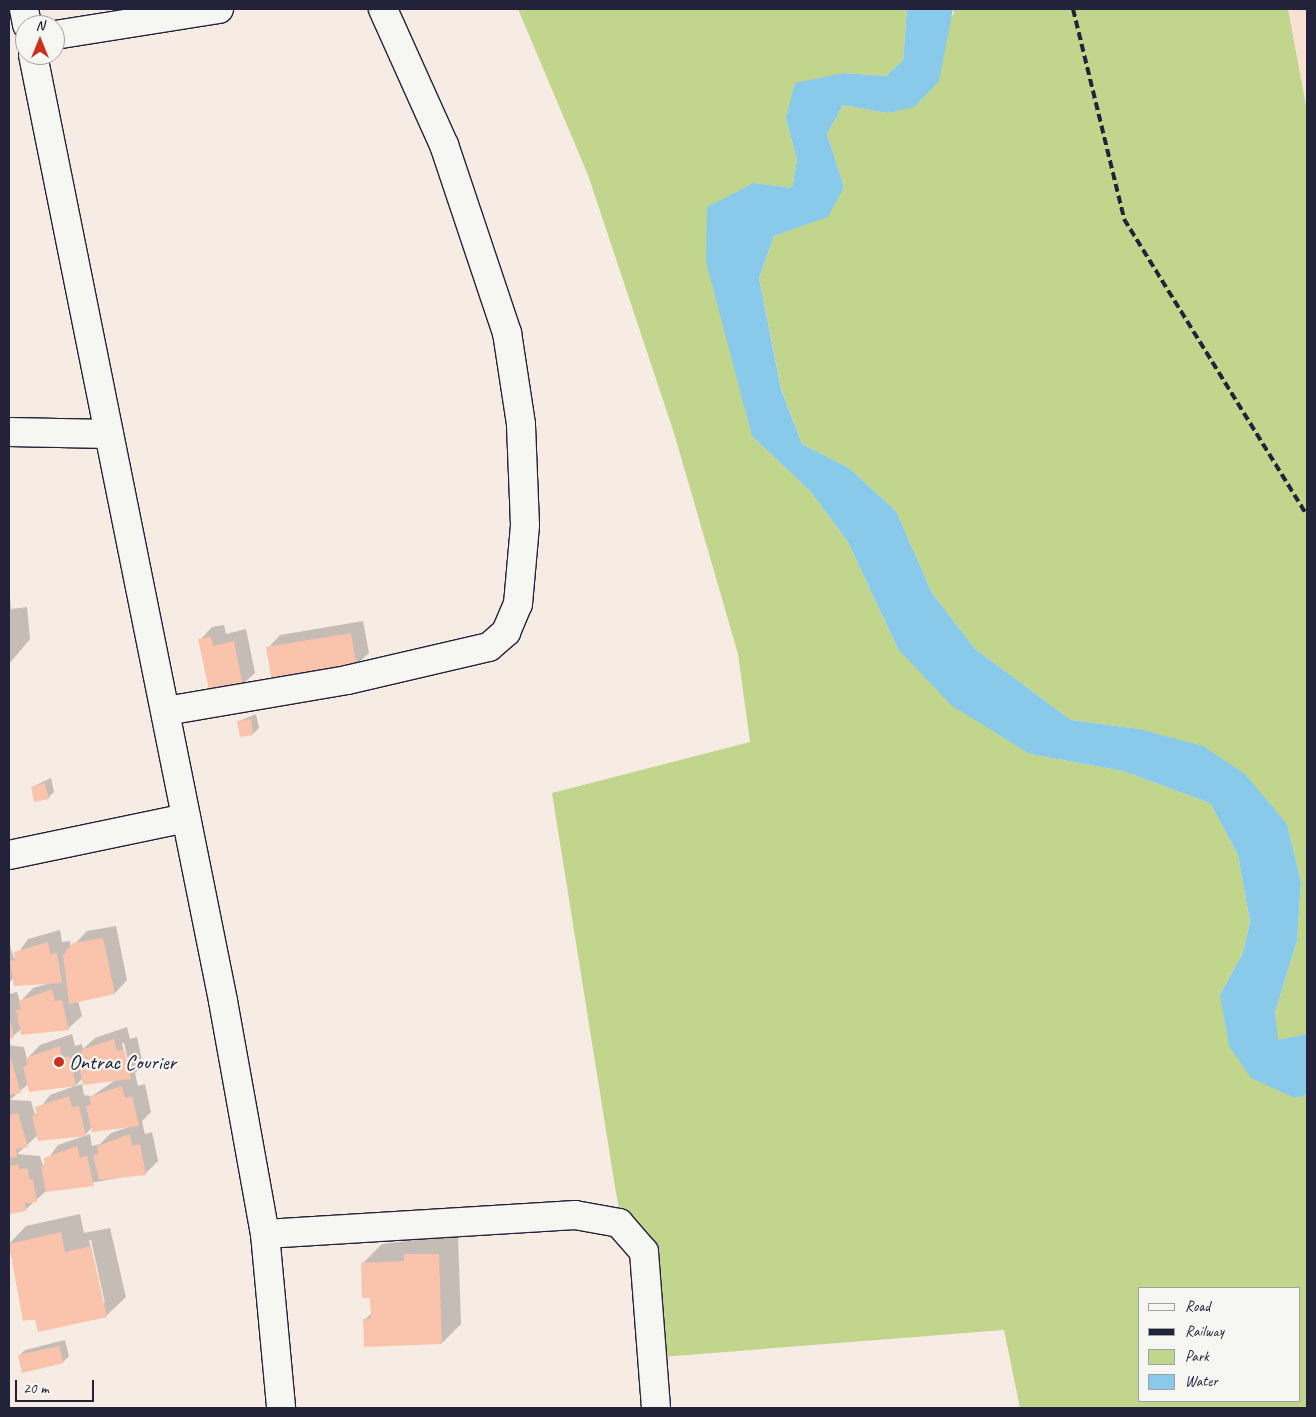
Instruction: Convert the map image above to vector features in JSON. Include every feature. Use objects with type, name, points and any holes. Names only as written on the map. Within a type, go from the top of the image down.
[{"type":"street","points":[[65,33],[219,9]]},
{"type":"street","points":[[166,712],[347,680],[489,647],[506,632],[518,604],[525,525],[522,433],[507,333],[444,145],[383,9]]},
{"type":"street","points":[[36,65],[166,712],[265,1234],[281,1408]]},
{"type":"street","points":[[9,432],[109,434]]},
{"type":"street","points":[[9,855],[186,818]]},
{"type":"street","points":[[265,1234],[575,1215],[619,1223],[644,1252],[656,1408]]},
{"type":"shaded area","points":[[1288,9],[1307,9],[1307,111]]},
{"type":"green space","points":[[518,9],[907,9],[903,60],[886,76],[844,73],[786,118],[797,160],[792,188],[754,183],[752,436],[811,492],[848,542],[898,649],[1030,754],[1123,771],[1210,803],[1238,855],[1250,922],[1243,953],[1220,995],[1295,1098],[1307,1095],[1307,1408],[1020,1408],[1004,1330],[649,1358],[616,1193],[552,793],[750,742],[738,654],[674,433],[588,175]]},
{"type":"green space","points":[[953,9],[1288,9],[1307,111],[1307,1034],[1277,1041],[1275,1012],[1297,941],[1301,882],[1287,824],[1139,729],[1071,720],[975,649],[932,593],[896,511],[849,468],[802,444],[781,388],[759,278],[774,236],[827,217],[844,187],[827,134],[843,105],[887,113],[954,13]]},
{"type":"water","points":[[907,9],[953,9],[939,81],[914,107],[887,113],[843,105],[827,134],[844,187],[828,217],[774,236],[759,278],[781,389],[802,444],[849,468],[896,511],[932,593],[975,649],[1071,720],[1139,729],[1203,746],[1245,774],[1287,824],[1301,882],[1297,941],[1275,1012],[1278,1040],[1307,1034],[1307,1095],[1295,1098],[1251,1078],[1229,1046],[1220,995],[1243,953],[1250,922],[1238,855],[1210,803],[1123,771],[1030,754],[952,706],[898,649],[848,542],[811,492],[752,436],[706,262],[707,207],[754,183],[792,188],[797,160],[786,118],[795,83],[844,73],[886,76],[903,60]]},
{"type":"building","points":[[351,633],[357,667],[272,681],[266,647]]},
{"type":"building","points":[[211,637],[213,646],[234,641],[243,687],[210,694],[198,639]]},
{"type":"building","points":[[251,719],[253,735],[240,737],[237,721]]},
{"type":"building","points":[[45,783],[49,799],[34,802],[31,787]]},
{"type":"building","points":[[103,938],[115,994],[69,1004],[63,955],[73,943]]},
{"type":"building","points":[[48,942],[50,954],[57,953],[62,983],[14,986],[10,961],[15,960],[14,952]]},
{"type":"building","points":[[52,989],[55,1001],[62,1000],[69,1030],[21,1035],[16,1010],[21,1009],[19,1001]]},
{"type":"building","points":[[9,1014],[14,1038],[9,1039]]},
{"type":"building","points":[[114,1039],[117,1051],[124,1049],[131,1079],[83,1085],[78,1059],[83,1058],[81,1050]]},
{"type":"building","points":[[60,1046],[62,1058],[70,1056],[76,1086],[29,1092],[23,1067],[28,1065],[26,1058]]},
{"type":"building","points":[[11,1059],[21,1093],[9,1095],[9,1060]]},
{"type":"building","points":[[122,1086],[125,1098],[132,1096],[139,1126],[92,1132],[86,1106],[91,1105],[89,1097]]},
{"type":"building","points":[[69,1096],[72,1107],[79,1106],[86,1136],[38,1141],[32,1116],[37,1115],[35,1107]]},
{"type":"building","points":[[18,1113],[28,1147],[16,1149],[17,1157],[9,1158],[9,1115]]},
{"type":"building","points":[[130,1134],[132,1146],[140,1144],[146,1175],[99,1180],[93,1155],[98,1154],[97,1146]]},
{"type":"building","points":[[77,1146],[80,1158],[87,1156],[94,1186],[46,1192],[41,1167],[45,1166],[44,1158]]},
{"type":"building","points":[[18,1164],[19,1169],[28,1168],[29,1180],[33,1179],[37,1202],[25,1203],[26,1211],[9,1214],[9,1166]]},
{"type":"building","points":[[61,1232],[65,1252],[91,1246],[107,1317],[38,1332],[35,1319],[23,1321],[9,1244]]},
{"type":"building","points":[[404,1254],[439,1254],[442,1344],[364,1347],[363,1319],[371,1319],[370,1298],[362,1298],[361,1263],[404,1261]]},
{"type":"building","points":[[59,1346],[64,1363],[22,1373],[18,1355]]},
{"type":"railway","points":[[1073,9],[1124,219],[1307,515]]},
{"type":"place","name":"Ontrac Courier","points":[[59,1062]]}]
